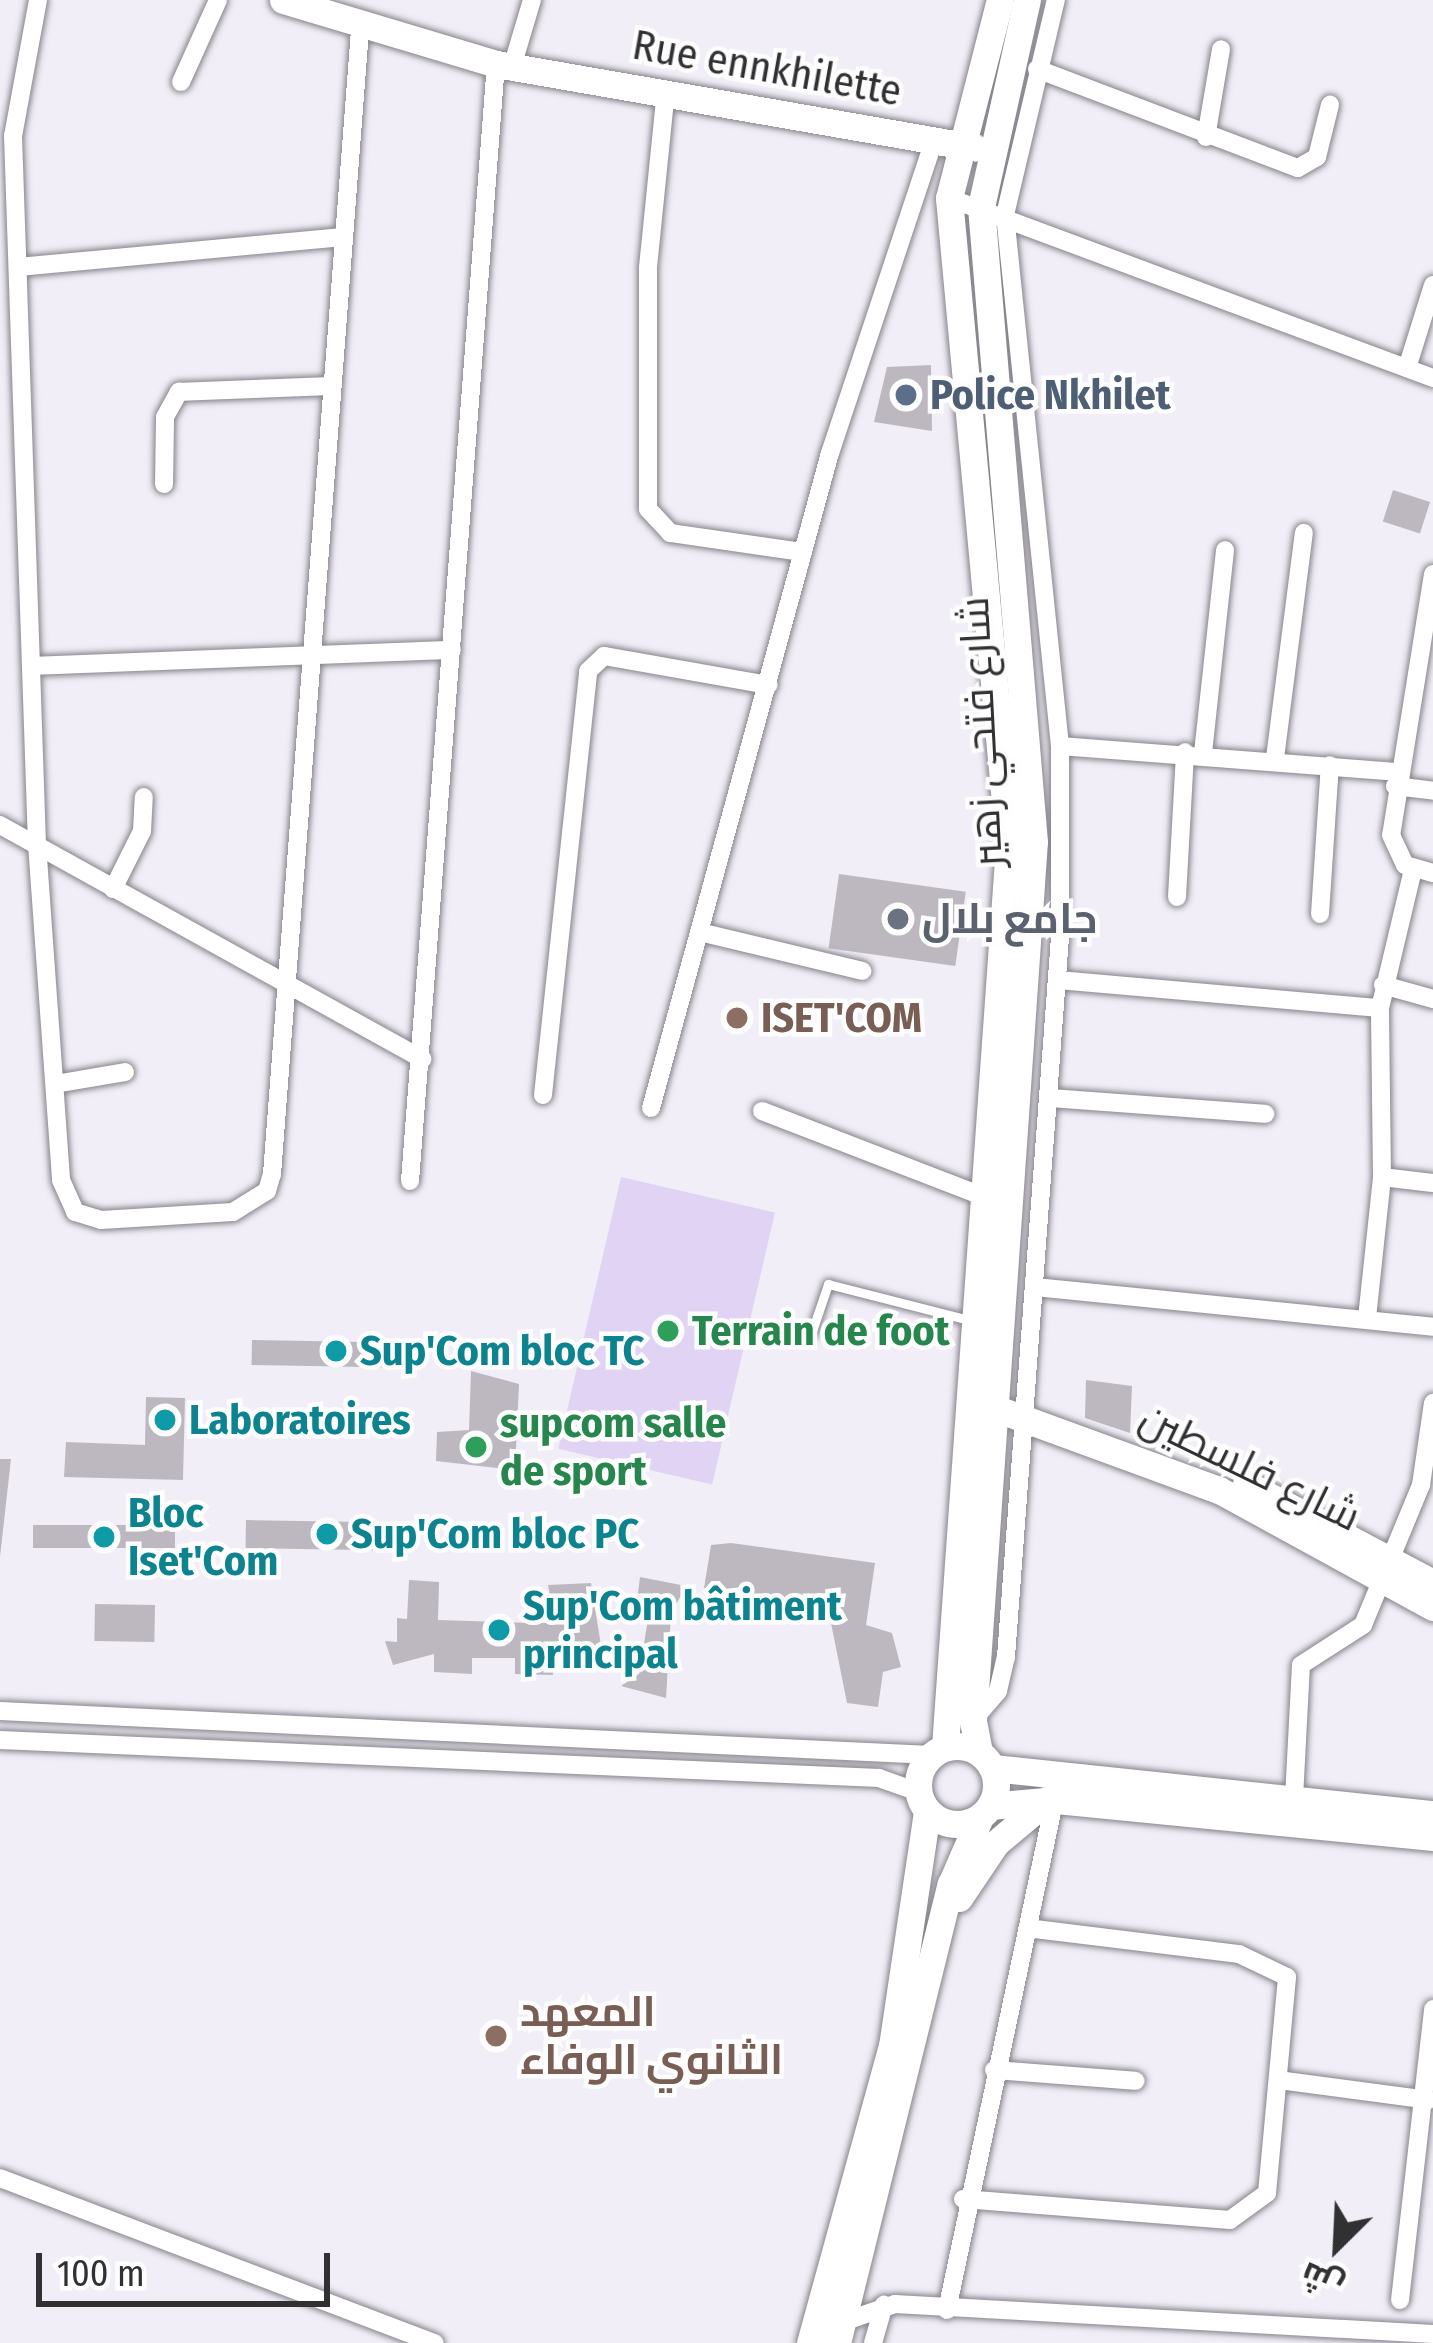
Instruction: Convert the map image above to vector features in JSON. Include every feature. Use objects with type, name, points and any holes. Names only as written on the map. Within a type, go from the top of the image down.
[{"type":"street","points":[[38,0],[13,136],[37,844],[61,1180],[75,1212],[101,1220],[250,1207],[272,1174],[314,651],[328,386],[360,30]]},
{"type":"street","points":[[181,82],[218,0]]},
{"type":"street","points":[[410,1180],[504,66],[532,0]]},
{"type":"street","name":"شارع فتحي زهير","points":[[940,1940],[985,1811],[986,1760],[973,1720],[1013,1405],[1034,842],[993,211],[973,148],[1000,0]]},
{"type":"street","name":"شارع فتحي زهير","points":[[810,2343],[892,2046],[922,1801],[938,1751],[980,1323],[1010,845],[950,198],[1027,0]]},
{"type":"street","points":[[651,1108],[802,552],[973,148],[1036,69],[1056,0]]},
{"type":"street","name":"Rue ennkhilette","points":[[299,3],[360,30],[504,66],[666,90],[973,148]]},
{"type":"street","points":[[1206,137],[1221,49]]},
{"type":"street","points":[[1036,69],[1206,137],[1306,167],[1330,105]]},
{"type":"street","points":[[666,90],[648,268],[651,521],[802,552]]},
{"type":"street","points":[[950,198],[1433,378]]},
{"type":"street","points":[[993,211],[1060,746],[1058,980],[1035,1286],[1013,1405]]},
{"type":"street","points":[[19,266],[340,237]]},
{"type":"street","points":[[1407,368],[1433,285]]},
{"type":"street","points":[[164,484],[165,417],[179,392],[328,386]]},
{"type":"street","points":[[1275,758],[1304,533]]},
{"type":"street","points":[[1177,897],[1225,550]]},
{"type":"street","points":[[1366,1318],[1382,1177],[1380,1008],[1383,985],[1423,871],[1394,850],[1396,779],[1426,644],[1433,574]]},
{"type":"street","points":[[34,665],[314,651],[452,650]]},
{"type":"street","points":[[543,1095],[588,671],[604,656],[768,685]]},
{"type":"street","points":[[1060,746],[1275,758],[1396,779],[1433,791]]},
{"type":"street","points":[[1320,914],[1330,766]]},
{"type":"street","points":[[112,889],[142,832],[144,797]]},
{"type":"street","points":[[0,825],[422,1059]]},
{"type":"street","points":[[700,932],[862,970]]},
{"type":"street","points":[[1058,980],[1380,1008]]},
{"type":"street","points":[[1383,985],[1433,999]]},
{"type":"street","points":[[55,1084],[125,1072]]},
{"type":"street","points":[[1049,1098],[1265,1114]]},
{"type":"street","points":[[762,1111],[990,1199]]},
{"type":"street","points":[[1382,1177],[1433,1183]]},
{"type":"street","points":[[1035,1286],[1433,1327]]},
{"type":"street","points":[[1294,1798],[1301,1665],[1355,1636],[1421,1485],[1433,1403]]},
{"type":"street","name":"شارع فلسطين","points":[[1013,1405],[1226,1473],[1384,1569],[1433,1607]]},
{"type":"street","name":"شارع فلسطين","points":[[1384,1569],[1433,1583]]},
{"type":"street","points":[[0,1711],[938,1751],[986,1760],[1053,1793],[1433,1837]]},
{"type":"street","points":[[0,1740],[879,1778],[922,1801],[946,1823],[1053,1793],[1294,1798],[1433,1814]]},
{"type":"street","points":[[947,2310],[963,2199],[1028,1928],[1053,1793]]},
{"type":"street","points":[[840,2332],[940,1940],[969,1876],[1053,1793]]},
{"type":"street","points":[[963,2199],[1230,2220],[1253,2212],[1272,2169],[1291,1993],[1277,1966],[1028,1928]]},
{"type":"street","points":[[1400,2300],[1428,2100],[1433,2009]]},
{"type":"street","points":[[994,2070],[1136,2081]]},
{"type":"street","points":[[1279,2080],[1428,2100]]},
{"type":"street","points":[[0,2178],[435,2343]]},
{"type":"street","points":[[840,2332],[884,2305],[1433,2334]]},
{"type":"street","points":[[873,2343],[884,2305]]},
{"type":"lane","points":[[811,1334],[828,1284],[980,1323]]},
{"type":"lane","points":[[381,1754],[382,1726]]},
{"type":"shaded area","name":"Terrain de foot","points":[[621,1177],[775,1213],[712,1484],[558,1449]]},
{"type":"building","name":"Police Nkhilet","points":[[931,365],[932,431],[874,422],[887,367]]},
{"type":"building","points":[[1393,490],[1430,502],[1420,533],[1383,521]]},
{"type":"building","name":"جامع بلال","points":[[839,874],[966,892],[955,966],[829,948]]},
{"type":"building","name":"Sup'Com bloc TC","points":[[252,1340],[421,1343],[421,1368],[252,1365]]},
{"type":"building","points":[[471,1371],[519,1384],[515,1470],[436,1461],[437,1432],[469,1430]]},
{"type":"building","points":[[1086,1380],[1132,1386],[1130,1433],[1085,1418]]},
{"type":"building","name":"Laboratoires","points":[[146,1397],[185,1398],[183,1480],[64,1477],[66,1442],[145,1445]]},
{"type":"building","points":[[0,1459],[11,1459],[0,1557]]},
{"type":"building","name":"Sup'Com bloc PC","points":[[246,1520],[408,1523],[407,1551],[246,1548]]},
{"type":"building","name":"Bloc Iset'Com","points":[[33,1525],[175,1525],[175,1548],[33,1548]]},
{"type":"building","points":[[731,1543],[875,1563],[866,1625],[892,1633],[901,1667],[883,1672],[878,1707],[847,1703],[829,1613],[704,1588],[711,1545]]},
{"type":"building","points":[[640,1577],[686,1586],[671,1614],[666,1698],[621,1686],[639,1674],[651,1601],[638,1593]]},
{"type":"building","name":"Sup'Com bâtiment principal","points":[[409,1580],[439,1582],[438,1620],[529,1623],[555,1623],[548,1585],[591,1583],[603,1658],[554,1656],[553,1675],[515,1674],[515,1658],[472,1658],[472,1674],[434,1672],[434,1654],[393,1665],[385,1641],[397,1642],[397,1618],[407,1619]]},
{"type":"building","points":[[95,1604],[155,1605],[154,1642],[94,1641]]},
{"type":"place","name":"Police Nkhilet","points":[[906,395]]},
{"type":"place","name":"جامع بلال","points":[[898,919]]},
{"type":"place","name":"ISET'COM","points":[[737,1018]]},
{"type":"place","name":"Terrain de foot","points":[[668,1331]]},
{"type":"place","name":"Sup'Com bloc TC","points":[[336,1351]]},
{"type":"place","name":"Laboratoires","points":[[165,1420]]},
{"type":"place","name":"supcom salle de sport","points":[[476,1447]]},
{"type":"place","name":"Sup'Com bloc PC","points":[[327,1534]]},
{"type":"place","name":"Bloc Iset'Com","points":[[104,1537]]},
{"type":"place","name":"Sup'Com bâtiment principal","points":[[499,1630]]},
{"type":"place","name":"المعهد الثانوي الوفاء","points":[[496,2036]]}]
